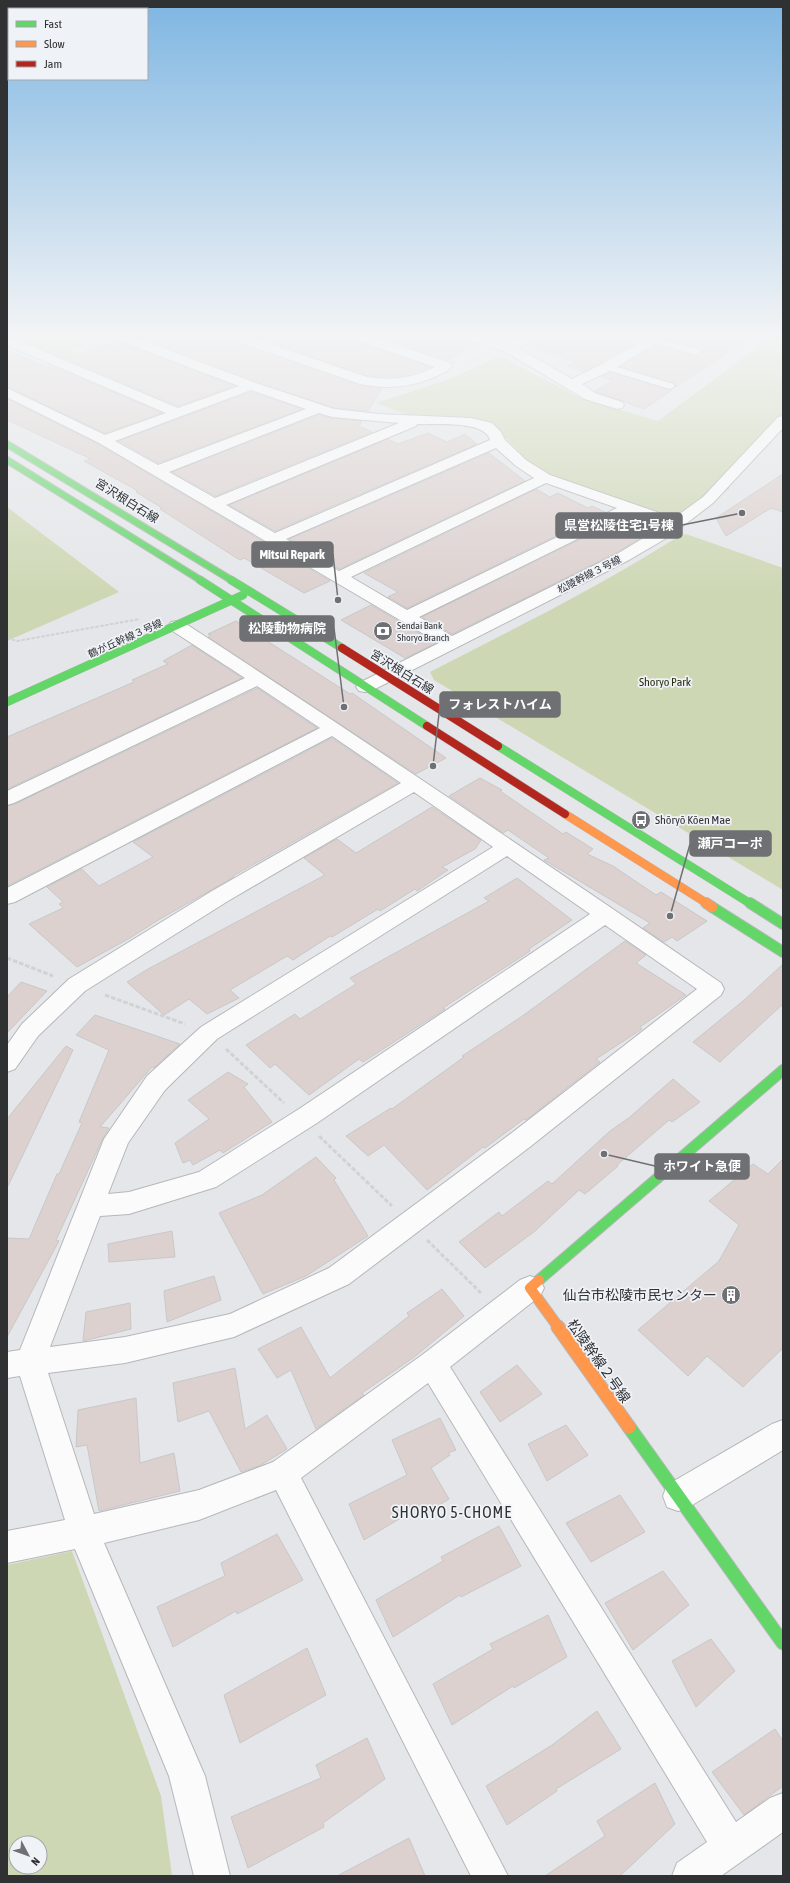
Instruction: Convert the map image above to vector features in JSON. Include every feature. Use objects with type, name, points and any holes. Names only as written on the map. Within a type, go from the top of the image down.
[{"type":"street","points":[[65,421],[104,440],[451,643]]},
{"type":"street","points":[[104,440],[156,421]]},
{"type":"street","points":[[157,471],[287,421]]},
{"type":"street","points":[[214,504],[414,421]]},
{"type":"street","points":[[451,421],[471,422],[487,426],[496,435],[498,442],[521,463],[545,478],[676,524]]},
{"type":"street","name":"松陵幹線３号線","points":[[365,687],[623,557],[676,524],[708,500],[782,421]]},
{"type":"street","points":[[274,539],[498,442]]},
{"type":"street","name":"宮沢根白石線","points":[[7,444],[251,591],[783,924]]},
{"type":"street","points":[[7,460],[233,600],[365,687],[783,952]]},
{"type":"street","points":[[339,577],[545,478]]},
{"type":"street","points":[[406,617],[629,508]]},
{"type":"street","name":"鶴が丘幹線３号線","points":[[7,702],[177,626],[251,591]]},
{"type":"street","points":[[19,1363],[126,1350],[234,1325],[339,1276],[522,1139],[713,989],[258,678],[177,626]]},
{"type":"street","points":[[7,799],[258,678]]},
{"type":"street","points":[[7,897],[332,729]]},
{"type":"street","points":[[7,1063],[30,1030],[77,985],[220,896],[414,784]]},
{"type":"street","points":[[212,1876],[188,1776],[84,1532],[19,1363],[91,1206],[117,1139],[156,1083],[209,1033],[507,847]]},
{"type":"street","points":[[91,1206],[129,1203],[207,1180],[302,1120],[605,914]]},
{"type":"street","points":[[7,1547],[84,1532],[199,1505],[283,1473],[432,1364],[530,1288],[783,1070]]},
{"type":"street","name":"松陵幹線２号線","points":[[530,1288],[783,1643]]},
{"type":"street","points":[[432,1364],[731,1847]]},
{"type":"street","points":[[678,1496],[783,1434]]},
{"type":"street","points":[[283,1473],[490,1876]]},
{"type":"street","points":[[690,1876],[783,1811]]},
{"type":"path","points":[[7,638],[17,642],[145,618]]},
{"type":"path","points":[[7,958],[209,1033],[410,1223],[499,1312]]},
{"type":"green space","points":[[463,421],[658,421],[778,421],[731,477],[729,489],[676,524],[545,478],[490,422]]},
{"type":"green space","points":[[7,507],[119,592],[7,641]]},
{"type":"green space","name":"Shoryo Park","points":[[686,534],[783,568],[783,890],[434,680],[430,672],[556,607],[618,573],[679,536]]},
{"type":"green space","points":[[72,1551],[161,1796],[172,1876],[7,1876],[7,1565]]},
{"type":"building","points":[[9,421],[51,421],[98,444],[330,581],[304,593],[244,558],[240,560],[160,509],[162,508],[136,492],[138,491],[84,461],[91,459]]},
{"type":"building","points":[[79,421],[140,421],[105,433]]},
{"type":"building","points":[[173,421],[270,421],[158,463],[119,441]]},
{"type":"building","points":[[304,421],[362,421],[359,426],[372,432],[215,496],[172,472]]},
{"type":"building","points":[[428,433],[447,442],[465,434],[477,444],[275,531],[229,505],[388,439],[398,444]]},
{"type":"building","points":[[489,453],[525,481],[339,569],[289,539]]},
{"type":"building","points":[[783,474],[783,512],[771,508],[726,536],[716,518]]},
{"type":"building","points":[[536,489],[550,497],[558,493],[588,508],[592,506],[605,512],[407,608],[388,597],[398,592],[364,573]]},
{"type":"building","points":[[621,519],[650,532],[616,553],[452,634],[422,617]]},
{"type":"building","points":[[371,605],[436,643],[405,658],[341,620]]},
{"type":"building","points":[[236,621],[350,694],[352,693],[446,758],[416,774],[208,637],[211,635],[208,634]]},
{"type":"building","points":[[192,645],[242,678],[7,789],[7,737],[134,682],[132,680],[168,664],[163,661]]},
{"type":"building","points":[[257,688],[317,728],[7,886],[7,806],[15,804]]},
{"type":"building","points":[[332,738],[398,783],[233,876],[234,877],[160,919],[130,938],[77,967],[29,924],[63,908],[59,904],[63,902],[47,887],[82,869],[99,886],[153,857],[133,842]]},
{"type":"building","points":[[480,778],[502,790],[500,791],[563,834],[566,832],[593,849],[587,854],[613,866],[656,895],[661,892],[707,921],[677,941],[672,937],[664,942],[643,928],[650,923],[544,860],[549,858],[508,830],[503,833],[449,796]]},
{"type":"building","points":[[432,807],[481,840],[475,849],[442,867],[448,870],[417,891],[415,889],[380,911],[378,909],[332,937],[330,936],[293,960],[287,956],[230,990],[239,998],[207,1014],[189,999],[164,1015],[127,982],[148,969],[325,875],[304,858],[337,839],[356,853]]},
{"type":"building","points":[[517,878],[572,920],[529,949],[530,951],[443,1008],[445,1009],[363,1062],[359,1059],[309,1095],[275,1064],[270,1068],[246,1045],[295,1014],[300,1019],[356,984],[350,978],[489,901],[484,898]]},
{"type":"building","points":[[625,941],[646,955],[636,963],[686,995],[640,1027],[642,1029],[596,1059],[600,1062],[526,1120],[524,1119],[485,1148],[483,1147],[427,1190],[384,1145],[368,1156],[346,1136],[391,1108],[392,1109],[464,1057],[462,1056],[521,1017]]},
{"type":"building","points":[[783,964],[783,1004],[720,1062],[693,1042],[743,1001]]},
{"type":"building","points":[[21,982],[47,991],[7,1033],[7,997]]},
{"type":"building","points":[[95,1015],[180,1044],[154,1068],[152,1067],[100,1127],[109,1128],[56,1240],[59,1241],[7,1337],[7,1238],[29,1239],[57,1174],[59,1174],[82,1123],[79,1122],[109,1050],[76,1035]]},
{"type":"building","points":[[66,1046],[73,1050],[7,1188],[7,1119]]},
{"type":"building","points":[[228,1072],[248,1084],[244,1087],[272,1122],[223,1153],[220,1150],[193,1165],[190,1160],[183,1163],[175,1143],[209,1119],[188,1100]]},
{"type":"building","points":[[673,1079],[700,1102],[672,1122],[669,1120],[585,1194],[579,1190],[535,1231],[485,1268],[459,1242],[499,1212],[502,1216],[548,1181],[552,1184],[610,1131],[630,1117]]},
{"type":"building","points":[[316,1157],[336,1178],[334,1180],[368,1236],[306,1276],[263,1294],[219,1213],[262,1195]]},
{"type":"building","name":"仙台市松陵市民センター","points":[[783,1159],[783,1348],[743,1387],[707,1356],[688,1376],[638,1330],[719,1261],[739,1225],[709,1201],[753,1164],[768,1174]]},
{"type":"building","points":[[172,1231],[175,1257],[109,1262],[108,1244]]},
{"type":"building","points":[[214,1276],[221,1300],[167,1322],[164,1291]]},
{"type":"building","points":[[442,1289],[464,1316],[413,1358],[362,1393],[364,1395],[316,1429],[291,1370],[277,1378],[258,1349],[301,1327],[330,1378],[409,1316],[407,1313]]},
{"type":"building","points":[[130,1303],[131,1329],[83,1341],[86,1312]]},
{"type":"building","points":[[517,1365],[542,1394],[500,1422],[480,1392]]},
{"type":"building","points":[[235,1368],[245,1429],[267,1415],[287,1449],[261,1465],[241,1472],[209,1411],[178,1422],[173,1383]]},
{"type":"building","points":[[136,1398],[140,1463],[174,1453],[180,1491],[99,1511],[87,1445],[76,1447],[78,1410]]},
{"type":"building","points":[[440,1418],[456,1450],[448,1453],[450,1455],[431,1468],[449,1499],[425,1514],[421,1506],[364,1540],[349,1504],[407,1475],[392,1440]]},
{"type":"building","points":[[566,1425],[588,1455],[547,1481],[528,1444]]},
{"type":"building","points":[[620,1495],[645,1532],[591,1562],[566,1523]]},
{"type":"building","points":[[499,1526],[521,1566],[461,1597],[460,1595],[393,1637],[376,1600],[443,1561],[441,1557]]},
{"type":"building","points":[[277,1534],[303,1580],[237,1614],[236,1611],[173,1647],[157,1607],[225,1576],[221,1563]]},
{"type":"building","points":[[663,1571],[689,1605],[633,1650],[605,1603]]},
{"type":"building","points":[[548,1615],[567,1657],[514,1688],[513,1686],[452,1725],[433,1684],[493,1649],[490,1644]]},
{"type":"building","points":[[711,1639],[735,1671],[696,1707],[672,1661]]},
{"type":"building","points":[[307,1648],[326,1695],[240,1743],[224,1695]]},
{"type":"building","points":[[597,1711],[621,1749],[556,1789],[557,1791],[507,1825],[486,1786],[552,1745]]},
{"type":"building","points":[[775,1729],[783,1741],[783,1786],[744,1815],[712,1772]]},
{"type":"building","points":[[367,1738],[385,1779],[323,1823],[324,1827],[248,1868],[231,1817],[321,1778],[316,1765]]},
{"type":"building","points":[[655,1783],[675,1824],[620,1876],[545,1876],[605,1836],[597,1821]]},
{"type":"building","points":[[409,1838],[425,1876],[337,1876]]},
{"type":"traffic: fast","points":[[7,444],[54,471],[342,648]]},
{"type":"traffic: fast","points":[[7,460],[233,600],[427,726]]},
{"type":"traffic: fast","points":[[7,702],[243,595]]},
{"type":"traffic: fast","points":[[498,746],[783,924]]},
{"type":"traffic: fast","points":[[712,907],[783,952]]},
{"type":"traffic: fast","points":[[539,1280],[783,1070]]},
{"type":"traffic: fast","points":[[629,1427],[783,1643]]},
{"type":"traffic: slow","points":[[565,814],[712,907]]},
{"type":"traffic: slow","points":[[539,1280],[530,1288],[629,1427]]},
{"type":"traffic: jam","points":[[342,648],[498,746]]},
{"type":"traffic: jam","points":[[427,726],[565,814]]},
{"type":"place","name":"県営松陵住宅1号棟","points":[[742,513]]},
{"type":"place","name":"Mitsui Repark","points":[[338,600]]},
{"type":"place","name":"Sendai Bank Shoryo Branch","points":[[383,631]]},
{"type":"place","name":"松陵動物病院","points":[[344,707]]},
{"type":"place","name":"フォレストハイム","points":[[433,766]]},
{"type":"place","name":"Shōryō Kōen Mae","points":[[641,820]]},
{"type":"place","name":"瀬戸コーポ","points":[[670,916]]},
{"type":"place","name":"ホワイト急便","points":[[604,1154]]},
{"type":"place","name":"仙台市松陵市民センター","points":[[731,1295]]},
{"type":"district","name":"SHORYO 5-CHOME","points":[[452,1512]]}]
